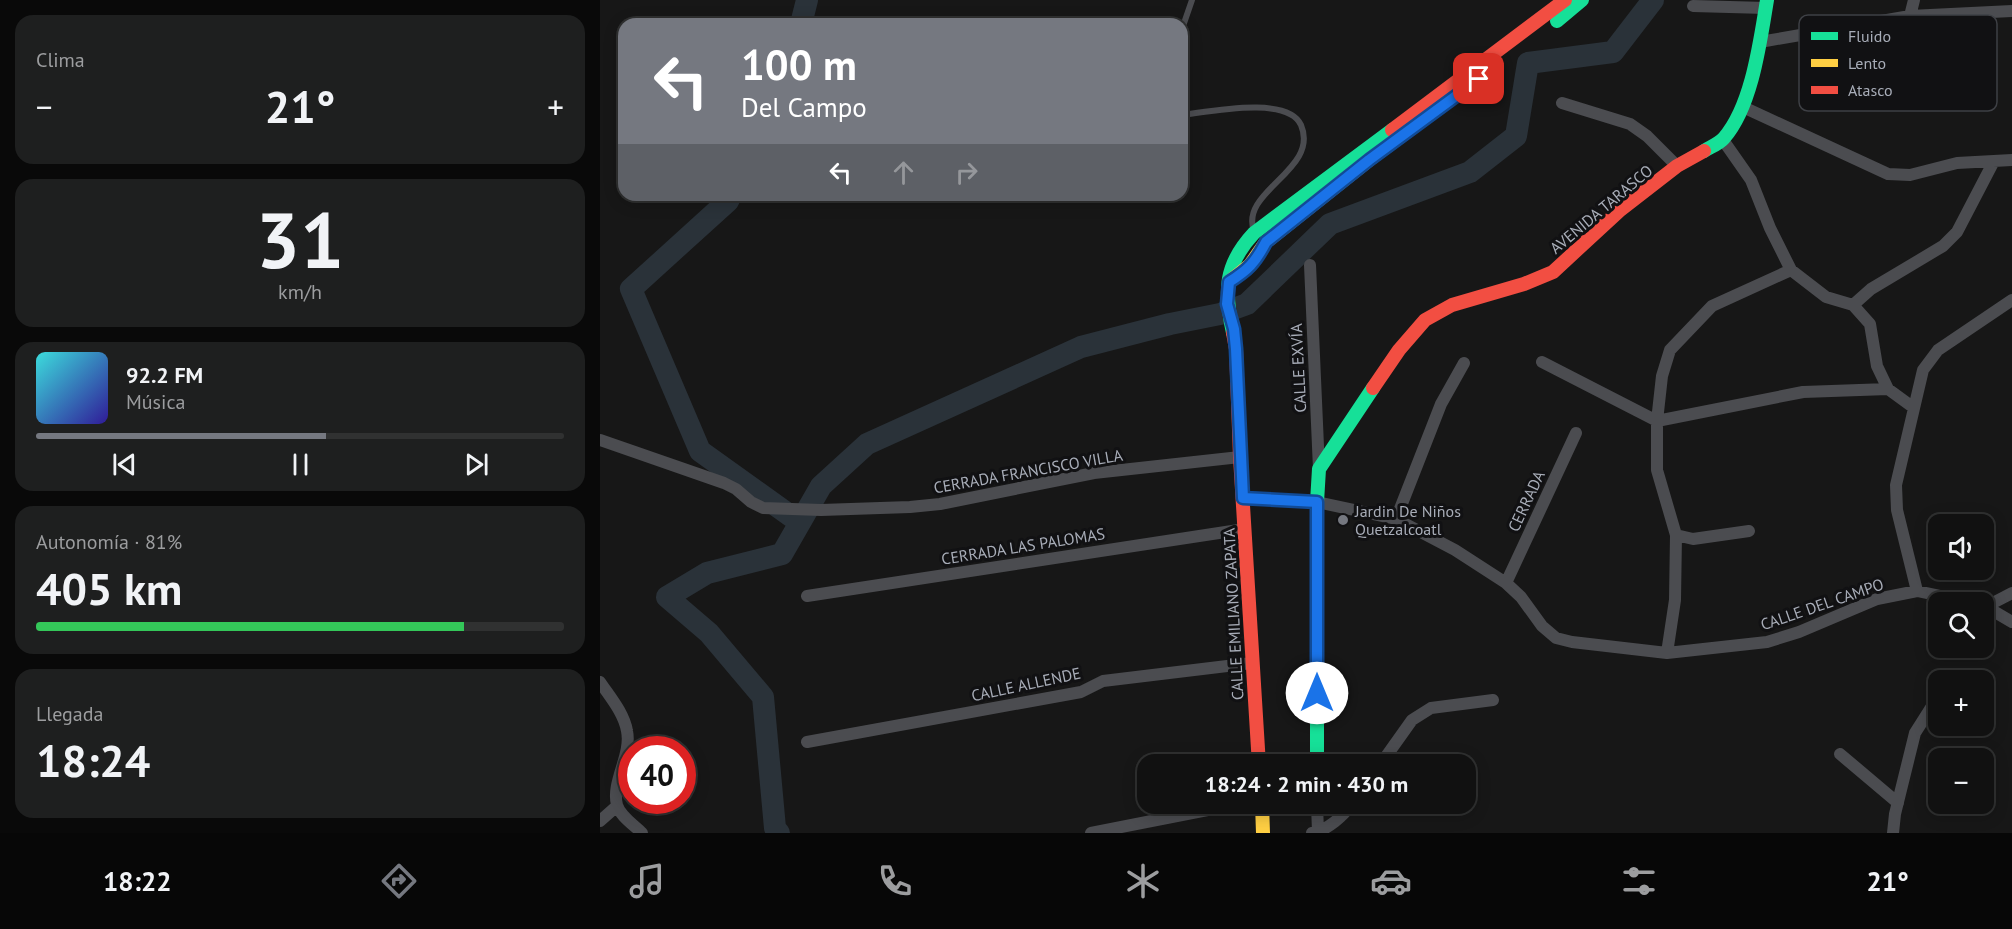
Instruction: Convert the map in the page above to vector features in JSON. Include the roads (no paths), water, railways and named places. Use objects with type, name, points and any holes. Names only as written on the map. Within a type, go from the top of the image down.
[{"type":"main road","name":"CALLE EMILIANO ZAPATA","points":[[1258,754],[1240,456],[1236,349],[1234,329],[1227,304],[1234,260],[1254,233],[1565,0]]},
{"type":"main road","points":[[1229,282],[1249,270],[1266,242],[1369,160],[1570,12],[1582,0]]},
{"type":"main road","name":"AVENIDA TARASCO","points":[[1319,469],[1399,350],[1425,320],[1452,305],[1524,284],[1553,272],[1619,211],[1677,166],[1723,140],[1743,107],[1760,42],[1766,4]]},
{"type":"main road","points":[[1317,754],[1319,469]]},
{"type":"main road","points":[[1262,814],[1263,833]]},
{"type":"street","points":[[1910,15],[1914,0]]},
{"type":"street","points":[[1693,6],[1766,4]]},
{"type":"street","points":[[1930,15],[2012,11]]},
{"type":"street","points":[[1760,42],[1799,35]]},
{"type":"street","points":[[1562,103],[1630,124],[1647,136],[1677,166]]},
{"type":"street","points":[[1743,107],[1888,174],[1910,175],[1957,163],[2012,160]]},
{"type":"street","points":[[1723,140],[1751,180],[1770,228],[1791,270],[1826,297],[1853,305],[1870,324],[1876,366],[1888,389],[1914,408]]},
{"type":"street","points":[[1853,305],[1871,289],[1943,246],[1957,232],[1994,161]]},
{"type":"street","name":"CALLE EXVÍA","points":[[1310,265],[1319,469]]},
{"type":"street","points":[[1667,653],[1675,600],[1676,535],[1657,470],[1657,421],[1662,376],[1670,350],[1712,306],[1791,270]]},
{"type":"street","points":[[1917,591],[1897,510],[1896,485],[1923,370],[1938,350],[2012,300]]},
{"type":"street","points":[[1542,362],[1657,421],[1803,392],[1888,389]]},
{"type":"street","points":[[1396,519],[1441,404],[1464,363]]},
{"type":"street","name":"CERRADA","points":[[1506,583],[1576,433]]},
{"type":"street","name":"CERRADA FRANCISCO VILLA","points":[[600,440],[724,483],[763,508],[821,510],[940,504],[1094,473],[1240,456]]},
{"type":"street","name":"CALLE DEL CAMPO","points":[[1243,498],[1317,502],[1396,519],[1455,550],[1506,583],[1521,597],[1542,626],[1556,638],[1572,642],[1667,653],[1767,642],[1799,632],[1877,599],[1917,591],[1928,593]]},
{"type":"street","name":"CERRADA LAS PALOMAS","points":[[807,596],[1245,529]]},
{"type":"street","points":[[1676,535],[1694,539],[1749,531]]},
{"type":"street","points":[[1994,600],[2012,592]]},
{"type":"street","points":[[1994,612],[2012,622]]},
{"type":"street","name":"CALLE ALLENDE","points":[[807,742],[1081,692],[1103,681],[1252,663]]},
{"type":"street","points":[[600,682],[618,708],[628,732],[628,744],[616,794],[617,806],[642,833]]},
{"type":"street","points":[[1388,754],[1412,720],[1431,708],[1493,699]]},
{"type":"street","points":[[1893,833],[1915,734],[1928,713]]},
{"type":"street","points":[[1840,754],[1898,803]]},
{"type":"street","points":[[600,821],[617,806]]},
{"type":"street","points":[[1091,833],[1187,814]]},
{"type":"street","points":[[1316,833],[1317,814]]},
{"type":"street","points":[[1316,833],[1335,822],[1342,814]]},
{"type":"lane","points":[[1186,18],[1192,0]]},
{"type":"lane","points":[[1188,114],[1249,107],[1286,112],[1300,122],[1305,139],[1301,154],[1253,211],[1251,223],[1254,233],[1266,242]]},
{"type":"waterway","points":[[802,18],[807,0]]},
{"type":"waterway","points":[[779,833],[775,828],[763,697],[709,633],[667,597],[707,573],[782,554],[821,486],[867,444],[1081,347],[1170,324],[1220,314],[1247,304],[1330,224],[1470,172],[1516,136],[1528,63],[1613,52],[1653,0]]},
{"type":"waterway","points":[[728,201],[631,289],[700,451],[795,519]]},
{"type":"place","name":"Jardin De Niños Quetzalcoatl","points":[[1343,520]]}]
